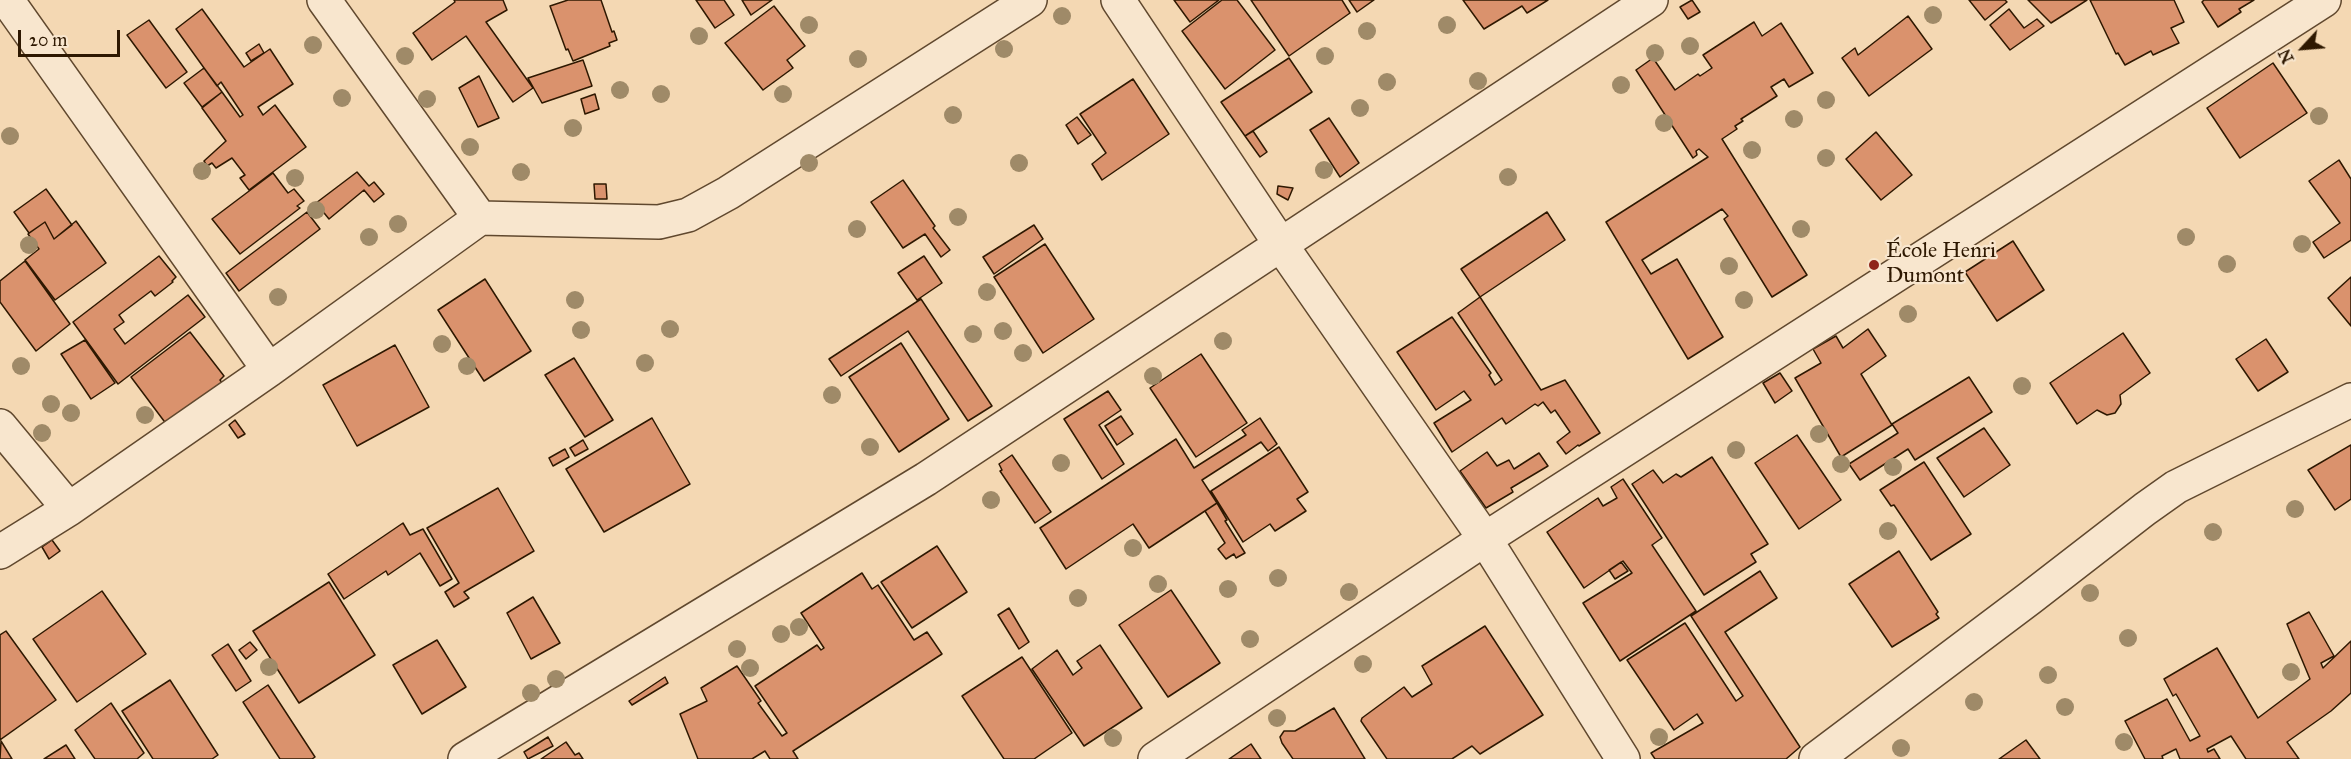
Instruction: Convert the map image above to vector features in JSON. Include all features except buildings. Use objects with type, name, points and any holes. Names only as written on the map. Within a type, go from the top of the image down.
[{"type":"street","points":[[6,0],[270,370]]},
{"type":"street","points":[[324,0],[480,218]]},
{"type":"street","points":[[0,552],[69,508],[270,370],[480,218],[659,222],[688,215],[728,193],[1030,0]]},
{"type":"street","points":[[1118,0],[1281,244],[1485,539],[1623,759]]},
{"type":"street","points":[[465,759],[926,479],[1652,0]]},
{"type":"street","points":[[1155,759],[1485,539],[1992,211],[2324,0]]},
{"type":"street","points":[[1816,759],[2176,487],[2351,400]]},
{"type":"street","points":[[0,426],[69,508]]},
{"type":"place","name":"École Henri Dumont","points":[[1874,265]]}]
